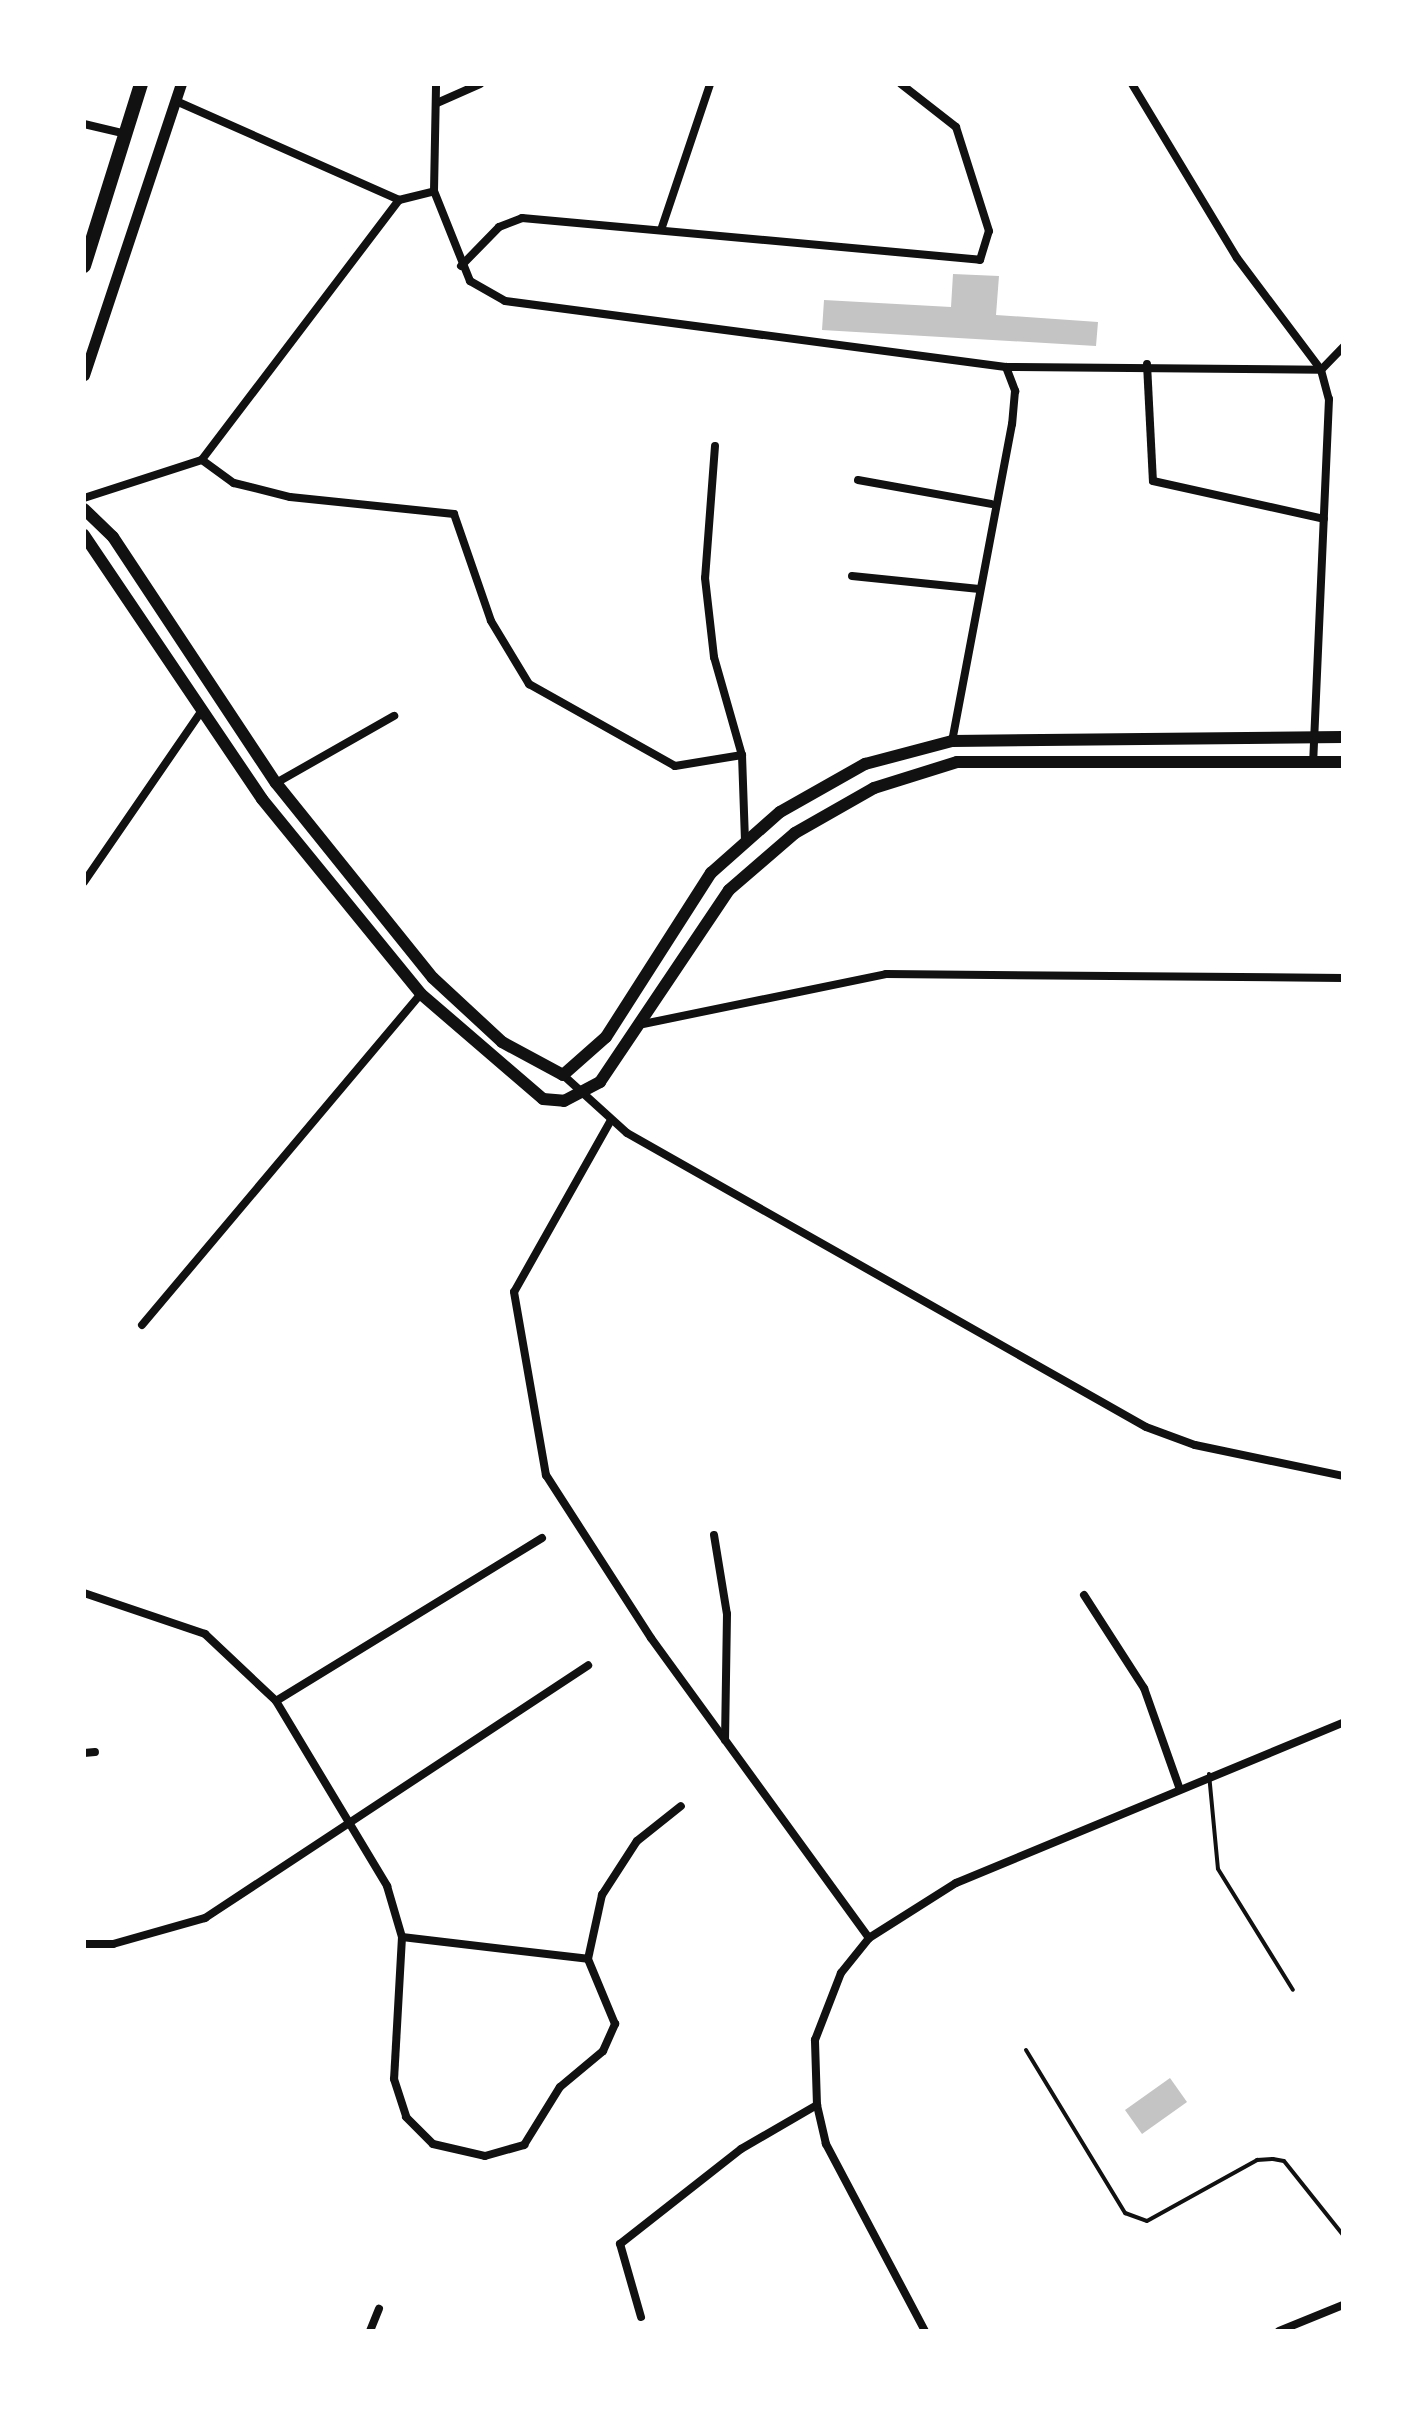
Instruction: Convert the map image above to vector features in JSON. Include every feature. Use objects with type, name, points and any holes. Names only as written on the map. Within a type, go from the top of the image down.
[{"type":"main road","points":[[84,266],[141,84]]},
{"type":"main road","points":[[84,509],[113,537],[276,783],[465,1011],[530,1063],[563,1075],[606,1037],[683,908],[745,842],[814,790],[865,764],[952,741],[1343,737]]},
{"type":"main road","points":[[84,535],[201,712],[421,994],[543,1099],[581,1095],[643,1024],[672,969],[729,890],[826,811],[911,772],[957,762],[1343,762]]},
{"type":"street","points":[[84,375],[181,84]]},
{"type":"street","points":[[436,84],[434,191],[461,266],[470,281],[505,301],[1006,367],[1147,364],[1321,370],[1343,347]]},
{"type":"street","points":[[437,103],[480,84]]},
{"type":"street","points":[[661,230],[710,84]]},
{"type":"street","points":[[461,266],[499,227],[522,218],[980,260],[989,231],[956,127],[901,84]]},
{"type":"street","points":[[1132,84],[1237,258],[1321,370],[1329,399],[1313,762]]},
{"type":"street","points":[[176,101],[399,200],[434,191]]},
{"type":"street","points":[[84,124],[126,134]]},
{"type":"street","points":[[84,498],[202,460],[399,200]]},
{"type":"street","points":[[1332,359],[1343,362]]},
{"type":"street","points":[[1147,364],[1153,481],[1324,519]]},
{"type":"street","points":[[952,741],[991,504],[1012,424],[1015,391],[1006,367]]},
{"type":"street","points":[[715,446],[705,578],[714,657],[742,755],[745,842]]},
{"type":"street","points":[[202,460],[234,483],[290,497],[454,514],[491,621],[529,684],[675,766],[742,755]]},
{"type":"street","points":[[858,480],[991,504]]},
{"type":"street","points":[[852,576],[979,589]]},
{"type":"street","points":[[84,882],[201,712]]},
{"type":"street","points":[[276,783],[394,716]]},
{"type":"street","points":[[643,1024],[886,974],[1343,978]]},
{"type":"street","points":[[142,1325],[421,994]]},
{"type":"street","points":[[563,1075],[611,1120],[1146,1427],[1195,1445],[1343,1476]]},
{"type":"street","points":[[611,1120],[514,1292],[531,1416],[546,1475],[567,1515],[869,1938]]},
{"type":"street","points":[[714,1535],[727,1614],[725,1740]]},
{"type":"street","points":[[276,1701],[542,1538]]},
{"type":"street","points":[[84,1593],[205,1634],[276,1701],[387,1886],[402,1937],[394,2079],[406,2117],[433,2144],[485,2156],[524,2145],[560,2087],[611,2039],[615,2024],[588,1959],[602,1895],[637,1841],[681,1806]]},
{"type":"street","points":[[1084,1595],[1144,1688],[1179,1787]]},
{"type":"street","points":[[84,1944],[125,1941],[205,1918],[588,1665]]},
{"type":"street","points":[[920,2330],[826,2144],[817,2105],[822,2012],[869,1938],[956,1883],[1209,1774],[1343,1723]]},
{"type":"street","points":[[84,1753],[95,1752]]},
{"type":"street","points":[[402,1937],[588,1959]]},
{"type":"street","points":[[641,2317],[620,2244],[741,2149],[817,2105]]},
{"type":"street","points":[[1279,2331],[1343,2305]]},
{"type":"street","points":[[370,2331],[379,2309]]},
{"type":"lane","points":[[1209,1774],[1218,1869],[1293,1990]]},
{"type":"lane","points":[[1026,2050],[1125,2213],[1147,2221],[1257,2160],[1273,2159],[1284,2161],[1343,2235]]},
{"type":"building","points":[[953,274],[999,276],[996,315],[1098,322],[1096,346],[822,330],[824,300],[951,307]]},
{"type":"building","points":[[1170,2078],[1187,2102],[1142,2134],[1125,2110]]}]
